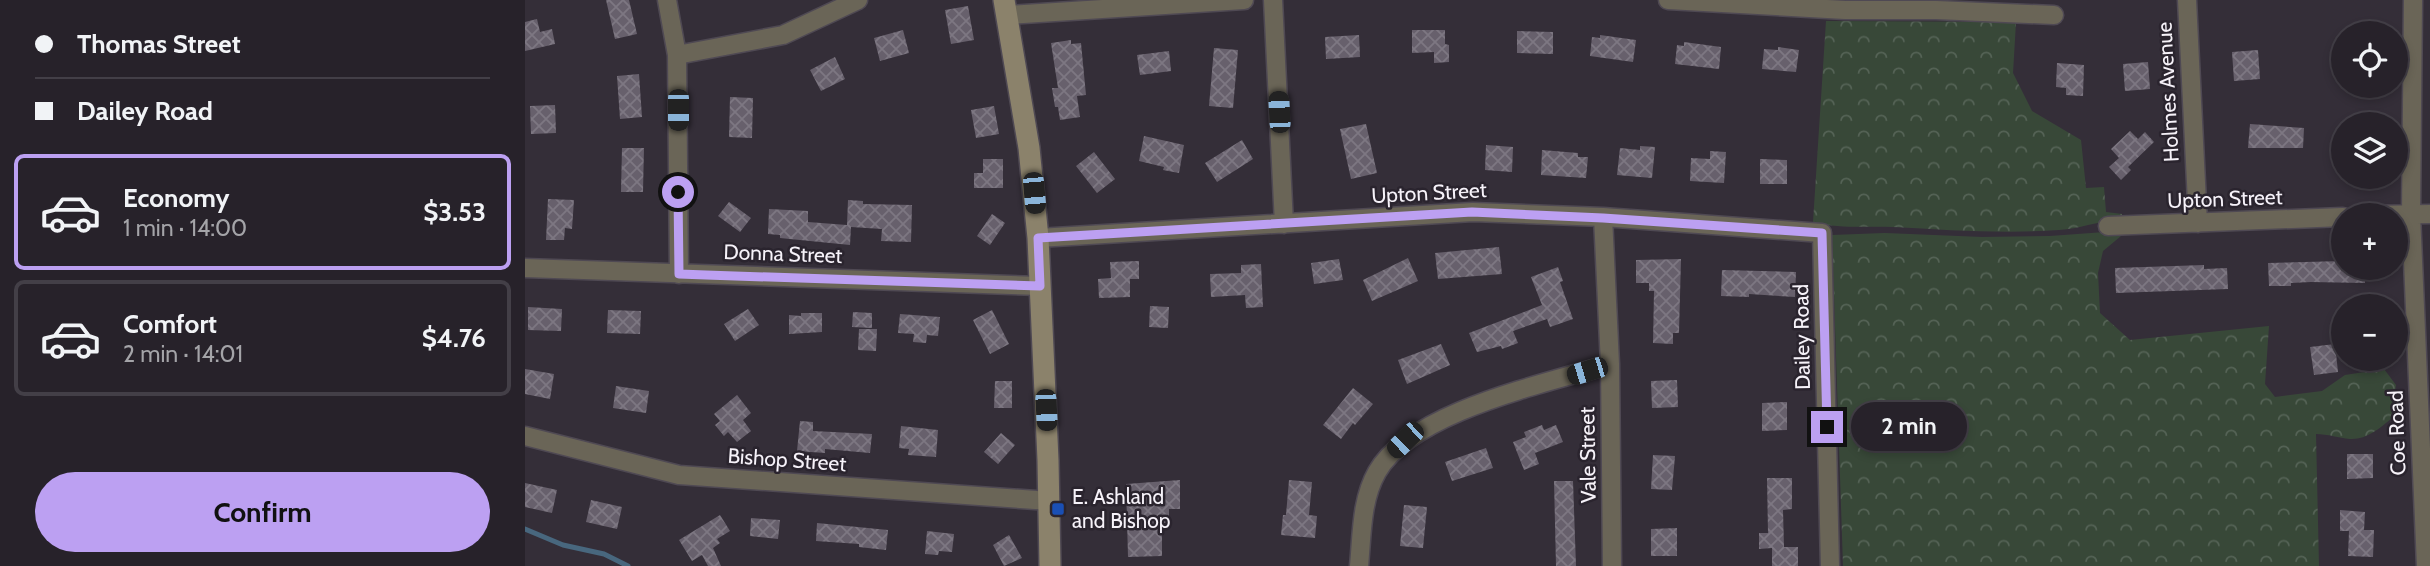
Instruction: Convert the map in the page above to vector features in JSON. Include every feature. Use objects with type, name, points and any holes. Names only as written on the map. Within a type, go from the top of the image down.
[{"type":"main road","points":[[1006,7],[1029,148],[1038,238],[1050,501],[1050,566]]},
{"type":"street","points":[[667,0],[677,55],[679,274]]},
{"type":"street","points":[[677,55],[783,35],[858,0]]},
{"type":"street","points":[[1006,7],[1244,0]]},
{"type":"street","points":[[1273,0],[1285,224]]},
{"type":"street","points":[[1668,0],[1845,10],[1965,5],[2054,15]]},
{"type":"street","name":"Holmes Avenue","points":[[2187,0],[2197,223]]},
{"type":"street","name":"Coe Road","points":[[2413,0],[2411,214],[2425,566]]},
{"type":"street","name":"Upton Street","points":[[1038,238],[1472,212],[1822,233]]},
{"type":"street","points":[[2408,214],[2430,214]]},
{"type":"street","name":"Upton Street","points":[[2108,226],[2331,217]]},
{"type":"street","name":"Vale Street","points":[[1603,218],[1610,364],[1612,566]]},
{"type":"street","name":"Dailey Road","points":[[1822,233],[1831,566]]},
{"type":"street","name":"Donna Street","points":[[525,268],[1040,286]]},
{"type":"street","points":[[1359,566],[1362,527],[1370,488],[1377,471],[1405,440],[1472,406],[1610,364]]},
{"type":"street","name":"Bishop Street","points":[[525,436],[679,475],[1050,501]]},
{"type":"green space","points":[[1826,21],[2016,22],[2013,73],[2032,111],[2081,140],[2086,188],[2104,187],[2106,212],[2122,214],[2122,221],[2106,221],[2067,229],[2018,232],[1843,226],[1813,222]]},
{"type":"green space","points":[[2119,231],[2121,236],[2103,251],[2098,273],[2100,313],[2130,340],[2269,326],[2265,384],[2275,397],[2322,391],[2345,375],[2386,371],[2396,385],[2391,419],[2362,438],[2316,434],[2319,566],[1843,566],[1832,235],[1885,233],[1982,237]]},
{"type":"building","points":[[606,0],[629,0],[637,34],[615,39]]},
{"type":"building","points":[[968,6],[974,40],[951,44],[945,10]]},
{"type":"building","points":[[537,19],[540,32],[552,29],[555,44],[525,51],[525,22]]},
{"type":"building","points":[[903,30],[909,53],[880,61],[874,38]]},
{"type":"building","points":[[1412,30],[1445,30],[1445,44],[1449,45],[1449,62],[1434,63],[1434,52],[1412,53]]},
{"type":"building","points":[[1517,31],[1553,32],[1553,54],[1517,53]]},
{"type":"building","points":[[1359,35],[1360,57],[1326,59],[1325,37]]},
{"type":"building","points":[[1600,35],[1636,40],[1633,62],[1590,56],[1592,37],[1600,38]]},
{"type":"building","points":[[1071,40],[1071,44],[1081,43],[1086,95],[1077,96],[1080,117],[1060,120],[1052,88],[1058,88],[1051,43]]},
{"type":"building","points":[[1684,42],[1721,47],[1719,69],[1675,64],[1677,45],[1684,46]]},
{"type":"building","points":[[1778,47],[1799,50],[1796,72],[1762,69],[1764,49],[1778,50]]},
{"type":"building","points":[[1214,48],[1238,50],[1233,108],[1209,106]]},
{"type":"building","points":[[2258,50],[2260,79],[2234,81],[2232,52]]},
{"type":"building","points":[[1169,51],[1171,71],[1140,75],[1137,55]]},
{"type":"building","points":[[835,57],[845,79],[821,91],[810,70]]},
{"type":"building","points":[[2148,62],[2150,89],[2125,91],[2123,64]]},
{"type":"building","points":[[2057,63],[2084,65],[2083,96],[2066,95],[2066,88],[2056,87]]},
{"type":"building","points":[[639,74],[642,117],[620,119],[617,76]]},
{"type":"building","points":[[730,97],[753,98],[752,138],[729,137]]},
{"type":"building","points":[[555,105],[556,133],[531,134],[530,106]]},
{"type":"building","points":[[994,106],[999,134],[976,138],[971,110]]},
{"type":"building","points":[[1366,124],[1377,173],[1351,179],[1340,129]]},
{"type":"building","points":[[2250,124],[2304,128],[2303,148],[2248,148]]},
{"type":"building","points":[[2130,131],[2138,139],[2145,132],[2154,142],[2128,167],[2131,170],[2121,180],[2109,167],[2119,158],[2111,149]]},
{"type":"building","points":[[1144,136],[1184,145],[1179,173],[1139,161]]},
{"type":"building","points":[[1242,140],[1253,159],[1217,182],[1205,163]]},
{"type":"building","points":[[1486,145],[1513,147],[1512,172],[1485,170]]},
{"type":"building","points":[[1640,146],[1655,147],[1652,178],[1617,175],[1620,148],[1640,150]]},
{"type":"building","points":[[622,148],[644,148],[643,192],[621,192]]},
{"type":"building","points":[[1542,150],[1578,153],[1578,157],[1588,157],[1586,178],[1541,175]]},
{"type":"building","points":[[1710,151],[1726,152],[1724,183],[1690,181],[1691,158],[1710,159]]},
{"type":"building","points":[[1094,152],[1115,179],[1097,193],[1076,166]]},
{"type":"building","points":[[983,159],[1003,159],[1003,188],[974,188],[974,173],[983,173]]},
{"type":"building","points":[[1760,159],[1787,160],[1787,184],[1760,184]]},
{"type":"building","points":[[548,199],[574,200],[572,229],[565,228],[564,240],[546,240]]},
{"type":"building","points":[[848,200],[863,201],[863,204],[912,205],[911,242],[881,241],[882,229],[851,227],[850,245],[780,238],[780,235],[768,234],[769,209],[808,211],[808,222],[847,225]]},
{"type":"building","points":[[729,202],[751,218],[740,232],[718,216]]},
{"type":"building","points":[[992,214],[1005,223],[990,245],[977,236]]},
{"type":"building","points":[[1499,247],[1502,274],[1438,279],[1435,253]]},
{"type":"building","points":[[1408,258],[1418,281],[1372,301],[1363,280]]},
{"type":"building","points":[[1339,259],[1343,280],[1314,284],[1311,263]]},
{"type":"building","points":[[1681,259],[1679,333],[1673,333],[1673,344],[1653,343],[1654,291],[1649,291],[1649,283],[1636,283],[1636,260]]},
{"type":"building","points":[[1139,261],[1139,279],[1130,279],[1130,297],[1099,298],[1098,279],[1111,278],[1110,262]]},
{"type":"building","points":[[2331,261],[2331,280],[2365,280],[2365,283],[2311,282],[2269,286],[2268,263]]},
{"type":"building","points":[[1261,264],[1263,307],[1246,308],[1245,295],[1211,297],[1210,274],[1241,273],[1241,265]]},
{"type":"building","points":[[2204,265],[2204,269],[2227,268],[2228,289],[2116,293],[2115,268]]},
{"type":"building","points":[[1558,267],[1563,281],[1560,282],[1573,319],[1550,327],[1547,319],[1513,331],[1518,343],[1502,349],[1501,346],[1477,352],[1469,333],[1542,305],[1531,277]]},
{"type":"building","points":[[1722,270],[1796,272],[1795,297],[1749,294],[1749,297],[1721,296]]},
{"type":"building","points":[[1150,306],[1169,307],[1168,328],[1149,327]]},
{"type":"building","points":[[528,307],[562,309],[561,331],[528,330]]},
{"type":"building","points":[[748,309],[759,325],[735,341],[724,324]]},
{"type":"building","points":[[608,310],[641,311],[640,334],[607,333]]},
{"type":"building","points":[[992,310],[1009,344],[990,354],[973,320]]},
{"type":"building","points":[[853,312],[872,313],[872,328],[852,327]]},
{"type":"building","points":[[801,313],[822,313],[822,332],[789,334],[789,315],[801,316]]},
{"type":"building","points":[[900,314],[940,317],[938,336],[927,335],[926,343],[913,342],[914,334],[898,333]]},
{"type":"building","points":[[859,329],[877,329],[876,351],[858,350]]},
{"type":"building","points":[[1441,344],[1450,365],[1407,384],[1398,360]]},
{"type":"building","points":[[2331,344],[2331,371],[2338,372],[2314,375],[2310,347]]},
{"type":"building","points":[[525,369],[554,374],[550,399],[525,394]]},
{"type":"building","points":[[1677,380],[1678,407],[1652,408],[1651,381]]},
{"type":"building","points":[[995,381],[1012,381],[1012,408],[994,408]]},
{"type":"building","points":[[616,386],[649,391],[646,413],[613,408]]},
{"type":"building","points":[[1353,388],[1373,404],[1341,439],[1323,425]]},
{"type":"building","points":[[737,395],[751,413],[743,420],[751,431],[737,442],[728,432],[724,436],[715,425],[720,421],[714,414]]},
{"type":"building","points":[[1787,402],[1787,430],[1762,431],[1762,403]]},
{"type":"building","points":[[800,421],[813,422],[813,431],[872,434],[870,453],[825,449],[825,453],[797,451]]},
{"type":"building","points":[[1542,425],[1544,430],[1556,425],[1563,442],[1535,453],[1539,464],[1524,470],[1513,442],[1526,437],[1524,432]]},
{"type":"building","points":[[901,426],[938,430],[936,457],[908,455],[909,449],[899,448]]},
{"type":"building","points":[[1001,433],[1015,445],[998,464],[984,452]]},
{"type":"building","points":[[1486,448],[1493,468],[1452,481],[1445,462]]},
{"type":"building","points":[[2347,454],[2373,454],[2373,478],[2347,479]]},
{"type":"building","points":[[1653,455],[1675,456],[1672,490],[1651,489]]},
{"type":"building","points":[[1767,478],[1792,478],[1792,509],[1783,510],[1784,547],[1798,547],[1798,566],[1772,566],[1772,548],[1759,549],[1759,533],[1768,533]]},
{"type":"building","points":[[1180,480],[1180,509],[1169,509],[1169,523],[1162,523],[1162,556],[1128,557],[1126,484]]},
{"type":"building","points":[[1289,480],[1312,482],[1309,515],[1317,516],[1315,538],[1281,535]]},
{"type":"building","points":[[1554,481],[1573,481],[1576,566],[1556,566]]},
{"type":"building","points":[[525,483],[557,490],[552,513],[525,507]]},
{"type":"building","points":[[591,500],[622,507],[617,529],[586,522]]},
{"type":"building","points":[[1404,505],[1427,507],[1423,548],[1400,546]]},
{"type":"building","points":[[2340,510],[2365,512],[2364,530],[2374,530],[2373,557],[2348,556],[2349,531],[2340,531]]},
{"type":"building","points":[[720,515],[730,531],[717,539],[720,543],[713,548],[721,566],[708,566],[702,555],[692,561],[679,540]]},
{"type":"building","points":[[751,518],[780,520],[778,539],[750,536]]},
{"type":"building","points":[[817,523],[888,530],[886,550],[859,547],[859,544],[816,541]]},
{"type":"building","points":[[1677,528],[1677,556],[1651,556],[1651,529]]},
{"type":"building","points":[[927,531],[954,534],[952,552],[925,554]]},
{"type":"building","points":[[1009,535],[1022,558],[1004,566],[993,545]]},
{"type":"waterway","points":[[525,529],[563,545],[604,554],[628,566]]},
{"type":"place","name":"E. Ashland and Bishop","points":[[1058,509]]},
{"type":"route","points":[[678,192],[679,274],[706,275],[1040,286],[1038,238],[1472,212],[1822,233],[1827,427]]}]
